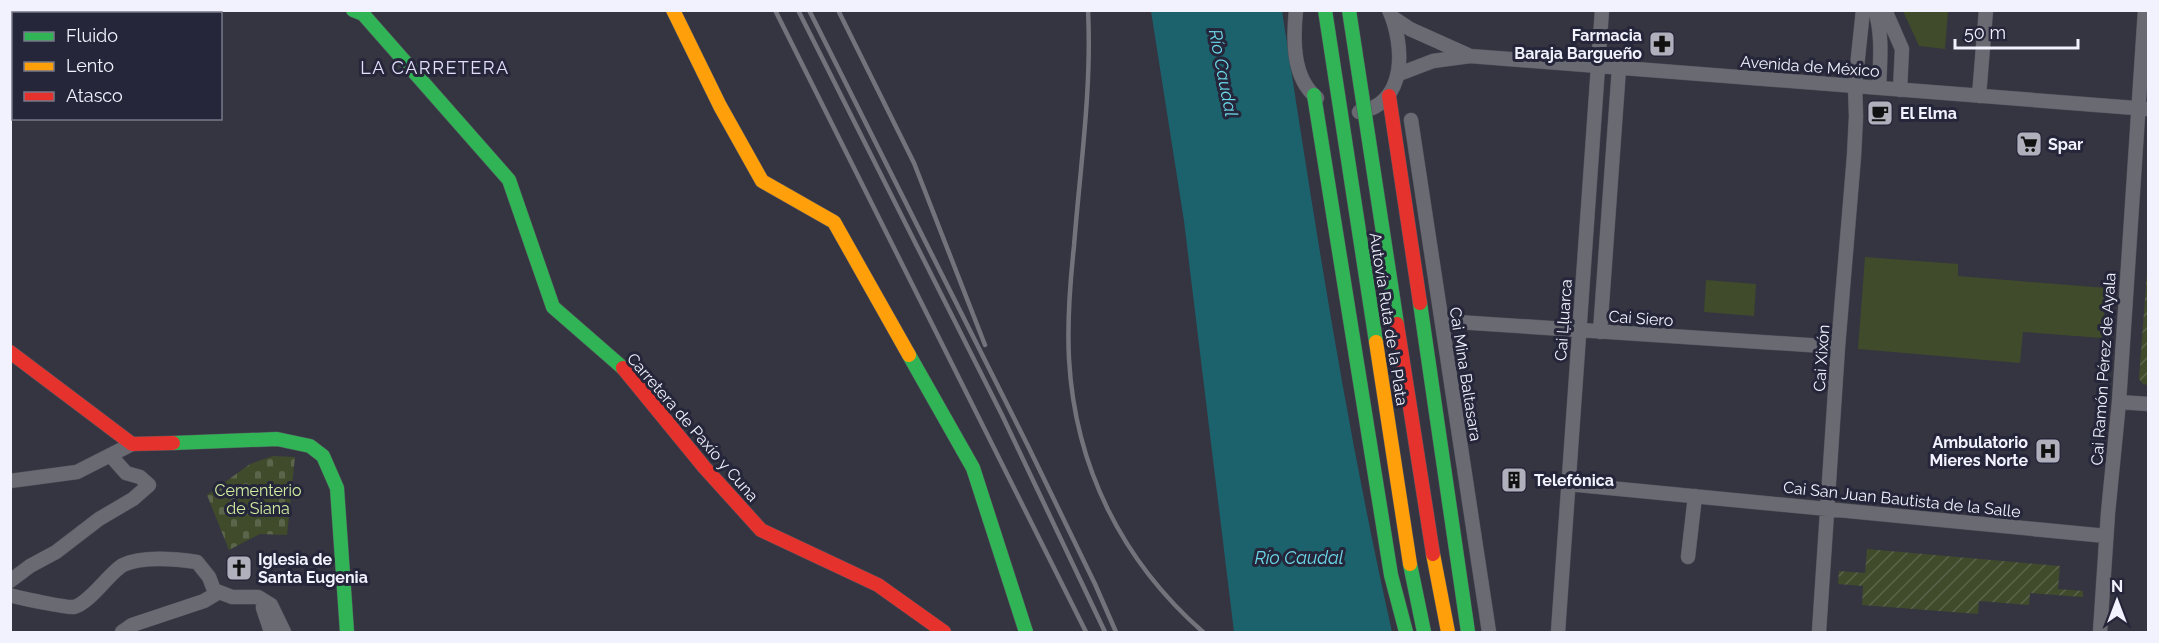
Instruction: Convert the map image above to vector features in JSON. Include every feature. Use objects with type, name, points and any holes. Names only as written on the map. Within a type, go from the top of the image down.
[{"type":"main road","name":"Carretera de Paxío y Cuna","points":[[353,10],[363,14],[509,180],[552,307],[620,364],[704,467],[761,530],[878,585],[944,633]]},
{"type":"main road","points":[[673,10],[720,106],[762,181],[834,222],[846,242],[973,468],[1026,633]]},
{"type":"main road","name":"Autovía Ruta de la Plata","points":[[1325,10],[1410,564],[1424,633]]},
{"type":"main road","name":"Autovía Ruta de la Plata","points":[[1349,10],[1433,554],[1448,633]]},
{"type":"main road","points":[[1314,95],[1382,523],[1391,575],[1406,633]]},
{"type":"main road","points":[[1389,96],[1468,633]]},
{"type":"main road","points":[[10,352],[132,444],[277,439],[301,441],[313,445],[331,467],[337,488],[347,633]]},
{"type":"street","points":[[1296,10],[1294,35],[1300,72],[1314,95],[1335,111],[1356,112],[1371,110],[1389,96],[1399,74],[1400,54],[1391,14]]},
{"type":"street","name":"Cai Ḷḷuarca","points":[[1558,633],[1602,10]]},
{"type":"street","name":"Cai Xixón","points":[[1819,633],[1826,508],[1854,156],[1855,86],[1863,10]]},
{"type":"street","points":[[1875,10],[1879,21],[1879,88]]},
{"type":"street","points":[[1885,10],[1902,49],[1900,90]]},
{"type":"street","points":[[1979,96],[1986,10]]},
{"type":"street","name":"Cai Ramón Pérez de Ayala","points":[[2100,633],[2106,536],[2143,109],[2145,10]]},
{"type":"street","name":"Avenida de México","points":[[1391,14],[1410,29],[1470,56]]},
{"type":"street","name":"Avenida de México","points":[[1399,74],[1433,61],[1470,56],[2143,109]]},
{"type":"street","points":[[1600,332],[1619,68]]},
{"type":"street","name":"Cai Mina Baltasara","points":[[1411,120],[1489,633]]},
{"type":"street","name":"Cai Siero","points":[[1442,321],[1838,347]]},
{"type":"street","points":[[2119,402],[2148,404]]},
{"type":"street","points":[[10,481],[77,472],[132,444]]},
{"type":"street","points":[[10,581],[30,566],[56,552],[72,537],[99,519],[133,499],[149,485],[140,477],[126,473],[111,456]]},
{"type":"street","name":"Cai San Juan Bautista de la Salle","points":[[1569,484],[2106,536]]},
{"type":"street","points":[[1688,557],[1695,496]]},
{"type":"street","points":[[10,595],[25,600],[74,607],[86,600],[122,565],[139,561],[174,559],[197,562],[209,577],[214,590],[232,597],[258,597],[271,605],[284,633]]},
{"type":"street","points":[[122,633],[132,626],[204,601],[219,592]]},
{"type":"street","points":[[263,600],[263,608],[271,633]]},
{"type":"green space","points":[[1903,11],[1948,11],[1945,49],[1919,46]]},
{"type":"green space","points":[[1865,257],[1958,264],[1958,276],[2106,288],[2102,338],[2023,332],[2020,363],[1858,349]]},
{"type":"green space","points":[[2148,259],[2148,385],[2143,384],[2139,379]]},
{"type":"green space","points":[[1706,280],[1756,284],[1754,316],[1704,312]]},
{"type":"green space","name":"Cementerio de Siana","points":[[273,456],[295,457],[287,535],[260,534],[229,550],[207,495],[250,464]]},
{"type":"green space","points":[[1867,549],[2060,566],[2058,589],[2083,591],[2083,597],[2030,593],[2029,605],[1979,601],[1978,614],[1862,605],[1863,586],[1838,584],[1839,571],[1865,573]]},
{"type":"water","name":"Río Caudal","points":[[1151,11],[1282,11],[1345,400],[1392,632],[1234,632],[1184,221]]},
{"type":"railway","points":[[775,10],[1086,632]]},
{"type":"railway","points":[[798,10],[1002,415],[1105,632]]},
{"type":"railway","points":[[809,10],[1028,446],[1116,632]]},
{"type":"railway","points":[[838,10],[914,163],[985,345]]},
{"type":"railway","points":[[1088,10],[1087,99],[1069,316],[1069,359],[1073,399],[1081,437],[1108,509],[1127,543],[1149,575],[1203,632]]},
{"type":"traffic: fast","points":[[353,10],[363,14],[509,180],[553,307],[623,368]]},
{"type":"traffic: fast","points":[[1325,10],[1376,342]]},
{"type":"traffic: fast","points":[[1349,10],[1397,324]]},
{"type":"traffic: fast","points":[[1314,95],[1391,575],[1406,632]]},
{"type":"traffic: fast","points":[[1420,303],[1468,632]]},
{"type":"traffic: fast","points":[[909,355],[973,468],[1026,632]]},
{"type":"traffic: fast","points":[[173,443],[277,439],[310,446],[323,456],[337,488],[347,632]]},
{"type":"traffic: fast","points":[[1410,564],[1424,632]]},
{"type":"traffic: slow","points":[[673,10],[720,106],[762,181],[834,222],[909,355]]},
{"type":"traffic: slow","points":[[1376,342],[1410,564]]},
{"type":"traffic: slow","points":[[1433,554],[1448,632]]},
{"type":"traffic: jam","points":[[1389,96],[1420,303]]},
{"type":"traffic: jam","points":[[1397,324],[1433,554]]},
{"type":"traffic: jam","points":[[10,352],[132,444],[173,443]]},
{"type":"traffic: jam","points":[[623,368],[704,467],[761,530],[878,585],[944,632]]},
{"type":"place","name":"Farmacia Baraja Bargueño","points":[[1662,44]]},
{"type":"place","name":"El Elma","points":[[1880,113]]},
{"type":"place","name":"Spar","points":[[2029,144]]},
{"type":"place","name":"Ambulatorio Mieres Norte","points":[[2048,451]]},
{"type":"place","name":"Telefónica","points":[[1514,480]]},
{"type":"place","name":"Iglesia de Santa Eugenia","points":[[239,568]]},
{"type":"district","name":"LA CARRETERA","points":[[435,68]]}]
